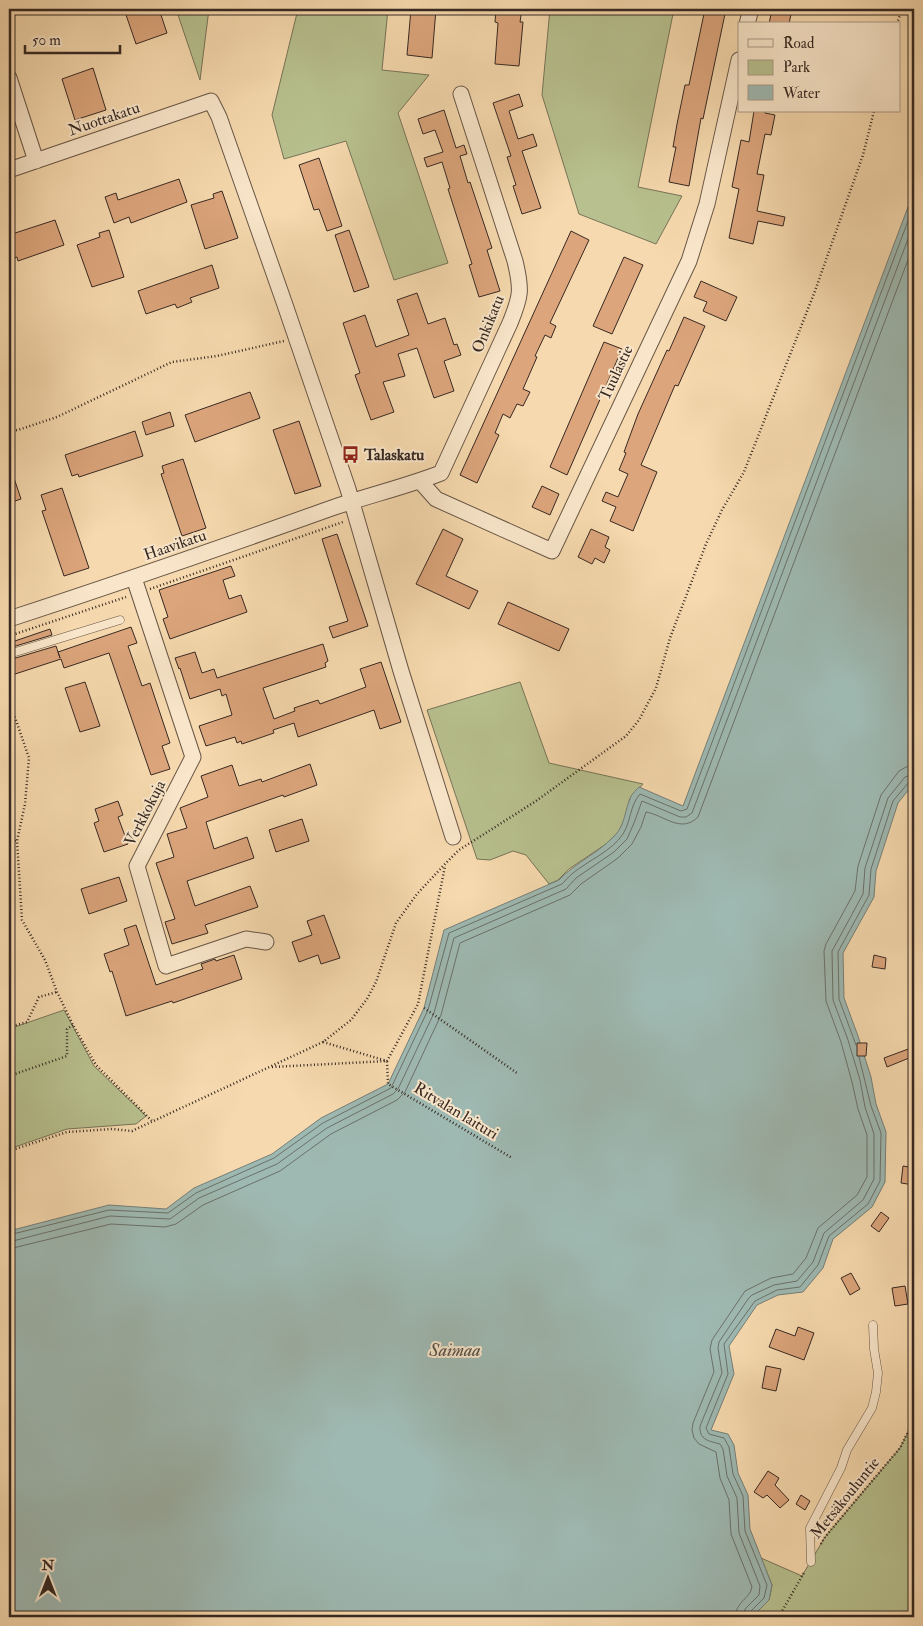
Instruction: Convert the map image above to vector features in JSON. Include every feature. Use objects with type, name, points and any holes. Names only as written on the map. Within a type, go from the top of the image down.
[{"type":"street","points":[[748,22],[751,9]]},
{"type":"street","name":"Tuulastie","points":[[420,481],[436,499],[552,551],[689,261],[707,204],[738,64]]},
{"type":"street","points":[[9,78],[36,161]]},
{"type":"street","name":"Onkikatu","points":[[352,502],[441,473],[518,302],[520,283],[515,262],[461,94]]},
{"type":"street","name":"Nuottakatu","points":[[9,170],[211,101],[222,126],[284,302],[352,502]]},
{"type":"street","points":[[352,502],[398,663],[453,837]]},
{"type":"street","name":"Haavikatu","points":[[9,619],[134,578],[352,502]]},
{"type":"street","name":"Verkkokuja","points":[[134,578],[193,757],[137,866],[166,966],[246,939],[266,942]]},
{"type":"lane","points":[[9,654],[120,620]]},
{"type":"lane","points":[[811,1562],[810,1528],[841,1468],[847,1450],[872,1408],[878,1373],[874,1349],[873,1324]]},
{"type":"path","points":[[899,22],[902,9]]},
{"type":"path","points":[[9,1151],[67,1132],[112,1129],[132,1131],[323,1042],[351,1020],[367,999],[376,982],[396,923],[417,894],[445,864],[460,850],[536,802],[626,736],[639,720],[656,688],[670,638],[706,544],[722,510],[744,472],[815,291],[863,155],[874,112]]},
{"type":"path","points":[[9,431],[18,430],[57,417],[172,362],[217,356],[284,340]]},
{"type":"path","points":[[9,636],[357,518]]},
{"type":"path","points":[[9,700],[29,758],[25,804],[17,841],[22,920],[45,960],[57,992],[73,1025],[96,1065],[154,1122]]},
{"type":"path","points":[[9,837],[17,841]]},
{"type":"path","points":[[387,1061],[418,1004],[445,864]]},
{"type":"path","points":[[9,1026],[27,1022],[39,997],[57,992]]},
{"type":"path","points":[[424,1008],[517,1073]]},
{"type":"path","points":[[9,1076],[67,1056],[67,1029],[73,1025]]},
{"type":"path","points":[[323,1042],[387,1061]]},
{"type":"path","points":[[270,1067],[387,1061]]},
{"type":"path","name":"Ritvalan laituri","points":[[387,1061],[388,1084],[512,1158]]},
{"type":"path","name":"Metsäkouluntie","points":[[780,1617],[825,1537],[900,1448],[914,1420]]},
{"type":"green space","points":[[176,9],[209,9],[200,80]]},
{"type":"green space","points":[[298,9],[388,9],[382,70],[429,75],[398,113],[448,263],[394,280],[346,141],[284,159],[272,115]]},
{"type":"green space","points":[[550,9],[674,9],[638,187],[682,196],[656,244],[579,214],[542,95]]},
{"type":"green space","points":[[520,682],[549,763],[643,784],[630,798],[625,818],[619,831],[606,844],[569,869],[558,880],[549,884],[526,855],[513,851],[490,860],[477,859],[427,710]]},
{"type":"green space","points":[[64,1010],[94,1066],[146,1116],[136,1124],[67,1129],[9,1149],[9,1029]]},
{"type":"green space","points":[[914,1420],[914,1617],[752,1617],[769,1600],[772,1585],[761,1558],[802,1576],[825,1537],[900,1448]]},
{"type":"water","name":"Saimaa","points":[[914,191],[914,783],[898,803],[876,871],[874,897],[843,953],[844,998],[871,1077],[876,1104],[886,1132],[885,1182],[872,1207],[833,1239],[823,1268],[803,1292],[778,1295],[757,1305],[729,1346],[734,1374],[711,1430],[728,1434],[734,1445],[738,1473],[748,1495],[750,1529],[772,1585],[769,1600],[752,1617],[9,1617],[9,1231],[109,1205],[166,1209],[194,1188],[272,1154],[321,1118],[388,1084],[424,1008],[444,930],[559,880],[611,840],[622,825],[631,797],[639,787],[683,806]]},
{"type":"building","points":[[124,9],[159,9],[167,33],[136,44]]},
{"type":"building","points":[[411,9],[436,9],[432,58],[407,55]]},
{"type":"building","points":[[496,9],[522,9],[520,22],[523,22],[519,66],[495,64],[498,23],[495,22]]},
{"type":"building","points":[[705,9],[726,9],[703,119],[701,118],[689,186],[669,182],[676,147],[673,147],[685,85],[689,85]]},
{"type":"building","points":[[772,9],[792,9],[789,22],[769,22]]},
{"type":"building","points":[[93,68],[106,110],[75,120],[62,79]]},
{"type":"building","points":[[519,94],[523,106],[509,111],[518,139],[533,134],[537,146],[522,151],[541,208],[522,214],[513,186],[516,185],[507,157],[511,156],[493,103]]},
{"type":"building","points":[[444,110],[456,148],[464,145],[467,154],[460,156],[492,248],[487,250],[500,291],[479,297],[469,265],[472,264],[448,189],[450,188],[442,162],[427,167],[424,158],[443,152],[435,130],[423,134],[418,119]]},
{"type":"building","points":[[754,112],[765,112],[775,115],[771,135],[765,134],[757,174],[764,175],[757,211],[785,217],[783,226],[758,221],[753,244],[729,238],[739,189],[732,187],[741,140],[749,142]]},
{"type":"building","points":[[319,158],[342,226],[327,231],[319,209],[314,210],[299,165]]},
{"type":"building","points":[[179,179],[187,202],[131,223],[129,217],[114,223],[105,197],[116,193],[118,200]]},
{"type":"building","points":[[222,191],[238,238],[205,249],[191,205],[214,198],[213,194]]},
{"type":"building","points":[[55,220],[64,245],[18,261],[17,257],[9,260],[9,235]]},
{"type":"building","points":[[109,230],[124,277],[92,287],[77,245],[100,237],[99,233]]},
{"type":"building","points":[[349,230],[369,287],[354,292],[335,235]]},
{"type":"building","points":[[571,231],[589,240],[550,323],[556,326],[551,338],[545,335],[535,356],[537,357],[523,389],[530,392],[523,406],[517,404],[510,418],[503,414],[495,433],[499,435],[477,483],[460,475]]},
{"type":"building","points":[[624,257],[643,265],[612,334],[593,326]]},
{"type":"building","points":[[212,265],[219,288],[190,298],[192,302],[177,308],[175,304],[146,314],[138,291]]},
{"type":"building","points":[[701,281],[737,297],[726,321],[703,311],[707,302],[694,297]]},
{"type":"building","points":[[417,293],[428,324],[445,318],[454,345],[457,344],[461,355],[444,361],[454,391],[434,398],[417,348],[398,354],[405,376],[383,382],[394,412],[371,420],[355,375],[360,373],[343,323],[365,315],[376,347],[409,335],[397,300]]},
{"type":"building","points":[[684,317],[705,326],[678,386],[675,385],[641,465],[657,472],[633,531],[610,521],[616,507],[602,501],[606,492],[618,497],[628,474],[619,470],[626,453],[624,452],[638,414]]},
{"type":"building","points":[[604,342],[622,349],[567,475],[550,467]]},
{"type":"building","points":[[250,392],[260,418],[195,442],[185,415]]},
{"type":"building","points":[[170,412],[174,426],[146,435],[142,422]]},
{"type":"building","points":[[299,421],[321,486],[295,494],[273,430]]},
{"type":"building","points":[[135,431],[143,456],[79,477],[78,474],[72,476],[65,455]]},
{"type":"building","points":[[183,459],[206,528],[182,536],[161,474],[164,473],[162,466]]},
{"type":"building","points":[[9,469],[11,469],[21,499],[9,503]]},
{"type":"building","points":[[542,486],[559,494],[550,515],[532,507]]},
{"type":"building","points":[[62,488],[89,568],[64,576],[42,511],[46,510],[41,495]]},
{"type":"building","points":[[443,529],[463,539],[446,576],[478,591],[469,609],[416,584]]},
{"type":"building","points":[[591,529],[609,537],[605,547],[610,550],[604,563],[595,558],[592,564],[578,557]]},
{"type":"building","points":[[337,534],[368,626],[333,638],[329,627],[348,621],[322,539]]},
{"type":"building","points":[[231,566],[235,576],[223,580],[229,599],[241,595],[247,612],[170,639],[163,619],[168,617],[159,590]]},
{"type":"building","points":[[508,602],[569,629],[559,651],[498,624]]},
{"type":"building","points":[[131,627],[137,643],[128,646],[142,686],[150,683],[170,743],[162,746],[170,769],[151,775],[109,653],[64,668],[61,659],[9,676],[9,660],[56,646],[58,652]]},
{"type":"building","points":[[50,629],[52,635],[9,648],[9,643]]},
{"type":"building","points":[[323,644],[328,661],[325,663],[326,667],[263,688],[274,719],[295,711],[294,708],[318,700],[320,704],[366,687],[360,669],[381,662],[401,722],[380,729],[374,710],[298,737],[294,723],[273,730],[274,733],[242,744],[241,741],[237,743],[235,737],[206,746],[199,726],[232,715],[226,694],[222,696],[220,689],[190,699],[175,658],[195,652],[202,673],[214,669],[217,678]]},
{"type":"building","points":[[85,682],[100,726],[80,732],[65,688]]},
{"type":"building","points":[[310,764],[317,785],[206,822],[214,849],[247,837],[254,858],[187,881],[195,906],[250,886],[258,907],[205,925],[208,933],[172,944],[165,922],[175,919],[156,863],[174,857],[167,834],[187,828],[180,808],[208,797],[201,776],[232,765],[239,786],[261,779],[262,782]]},
{"type":"building","points":[[118,801],[123,815],[118,817],[128,844],[104,852],[94,823],[99,821],[95,809]]},
{"type":"building","points":[[302,819],[309,841],[276,852],[269,830]]},
{"type":"building","points":[[119,877],[127,901],[89,914],[81,889]]},
{"type":"building","points":[[324,915],[340,958],[321,964],[318,955],[299,962],[292,942],[312,935],[307,921]]},
{"type":"building","points":[[136,925],[156,985],[203,969],[201,964],[234,955],[242,979],[173,1003],[172,1001],[126,1016],[112,971],[110,972],[104,954],[129,945],[124,929]]},
{"type":"building","points":[[874,955],[886,958],[885,969],[872,967]]},
{"type":"building","points":[[857,1043],[867,1043],[866,1056],[857,1056]]},
{"type":"building","points":[[911,1048],[914,1056],[887,1067],[884,1058]]},
{"type":"building","points":[[903,1166],[914,1168],[914,1185],[901,1183]]},
{"type":"building","points":[[881,1212],[889,1218],[879,1232],[871,1226]]},
{"type":"building","points":[[851,1273],[860,1289],[850,1295],[841,1278]]},
{"type":"building","points":[[905,1286],[908,1304],[895,1306],[892,1288]]},
{"type":"building","points":[[798,1327],[814,1333],[804,1360],[769,1347],[776,1329],[795,1336]]},
{"type":"building","points":[[766,1366],[781,1369],[776,1391],[762,1388]]},
{"type":"building","points":[[768,1471],[779,1478],[775,1485],[789,1500],[780,1508],[767,1495],[763,1498],[754,1492]]},
{"type":"building","points":[[801,1495],[810,1501],[805,1510],[796,1504]]},
{"type":"place","name":"Talaskatu","points":[[350,455]]}]
